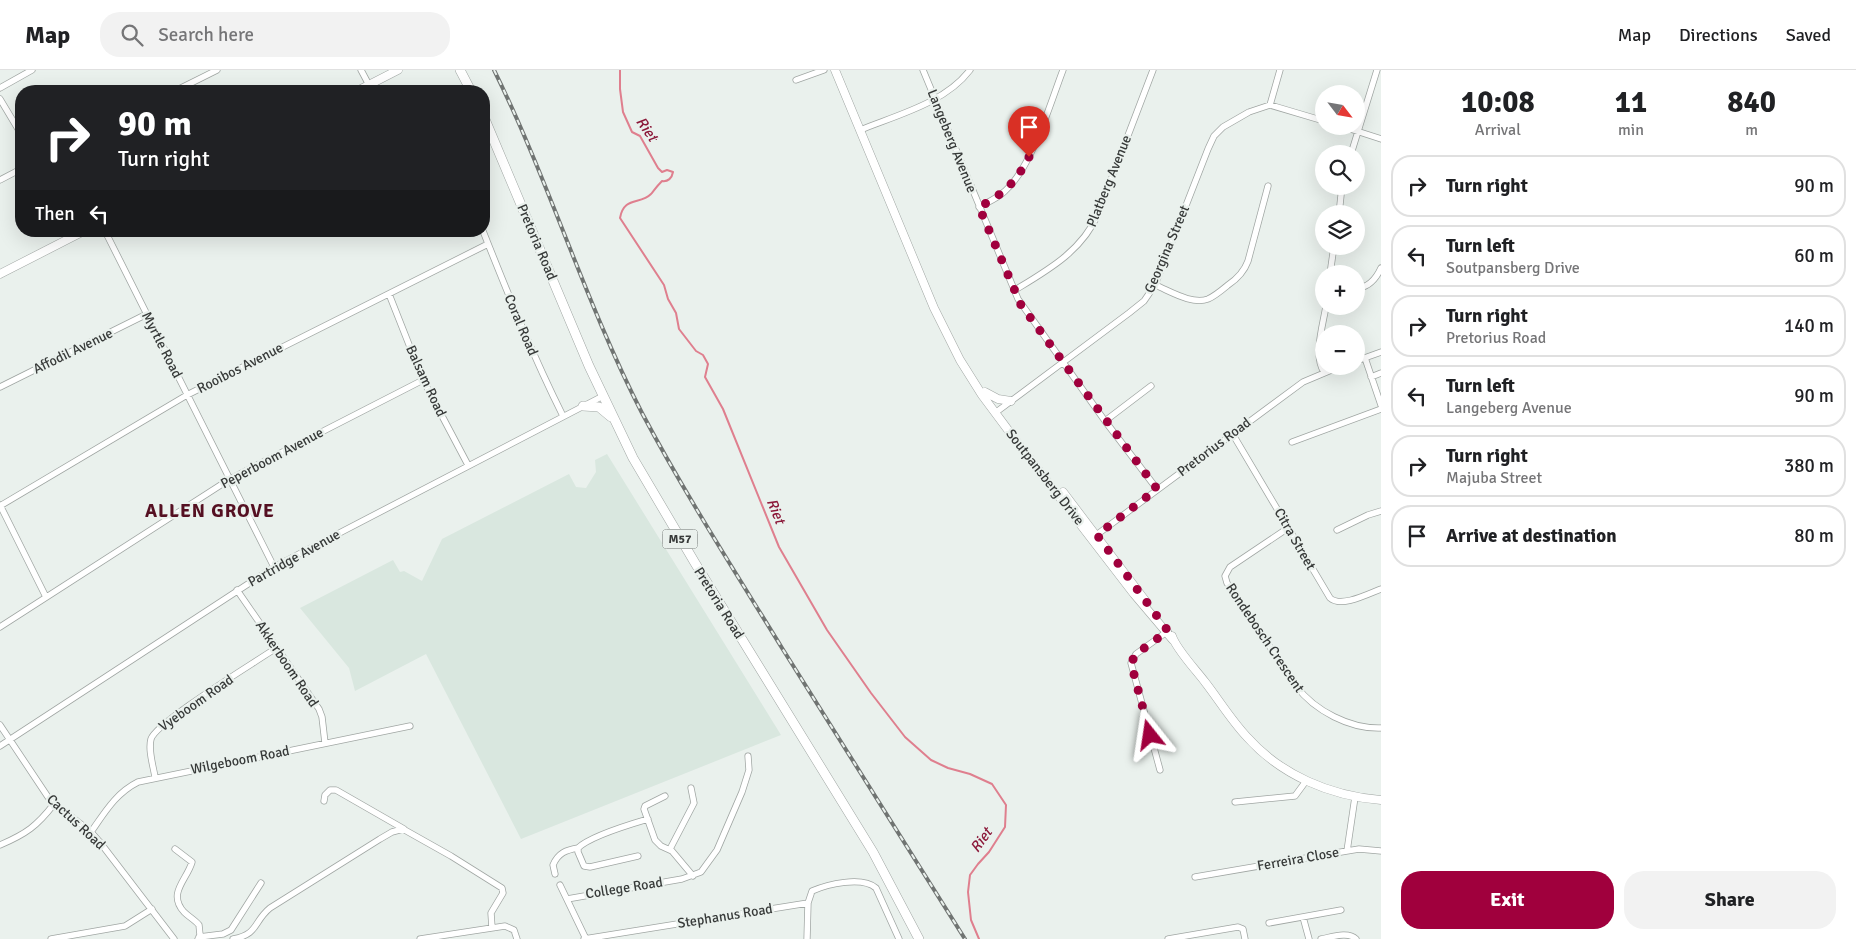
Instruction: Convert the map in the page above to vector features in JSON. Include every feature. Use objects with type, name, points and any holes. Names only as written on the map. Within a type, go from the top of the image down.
[{"type":"main road","points":[[460,70],[468,85]]},
{"type":"main road","name":"Pretoria Road","points":[[490,131],[603,396],[638,466],[686,548],[873,852],[919,939]]},
{"type":"main road","points":[[583,406],[599,408],[615,421]]},
{"type":"street","points":[[0,88],[32,70]]},
{"type":"street","points":[[187,85],[217,70]]},
{"type":"street","points":[[361,70],[369,85],[398,70]]},
{"type":"street","points":[[796,80],[824,70]]},
{"type":"street","name":"Soutpansberg Drive","points":[[835,70],[934,308],[959,358],[982,394],[1094,536],[1246,737],[1276,763],[1306,781],[1338,793],[1381,800]]},
{"type":"street","name":"Langeberg Avenue","points":[[923,70],[1021,305],[1157,489]]},
{"type":"street","points":[[860,130],[935,99],[953,89],[970,70]]},
{"type":"street","points":[[979,207],[1005,192],[1021,171],[1032,149],[1063,70]]},
{"type":"street","name":"Platberg Avenue","points":[[1015,290],[1045,272],[1077,247],[1092,228],[1153,70]]},
{"type":"street","points":[[1280,70],[1270,105],[1315,118]]},
{"type":"street","points":[[1365,109],[1377,70]]},
{"type":"street","points":[[0,98],[15,124]]},
{"type":"street","name":"Georgina Street","points":[[997,411],[1144,301],[1155,285],[1214,136],[1223,126],[1231,121],[1270,105]]},
{"type":"street","points":[[1365,133],[1381,139]]},
{"type":"street","points":[[0,180],[15,172]]},
{"type":"street","points":[[1155,285],[1188,298],[1204,300],[1237,279],[1248,261],[1268,186]]},
{"type":"street","points":[[0,274],[71,237]]},
{"type":"street","name":"Myrtle Road","points":[[108,237],[274,567]]},
{"type":"street","name":"Coral Road","points":[[485,237],[521,328],[563,416]]},
{"type":"street","name":"Rooibos Avenue","points":[[0,505],[187,395],[488,244]]},
{"type":"street","points":[[1365,287],[1376,278],[1381,268]]},
{"type":"street","name":"Balsam Road","points":[[389,294],[423,380],[468,465]]},
{"type":"street","name":"Affodil Avenue","points":[[0,387],[147,314]]},
{"type":"street","points":[[1292,442],[1381,407],[1365,358],[1381,352]]},
{"type":"street","name":"Soutpansberg Drive","points":[[959,358],[997,411]]},
{"type":"street","points":[[1371,377],[1381,373]]},
{"type":"street","name":"Pretorius Road","points":[[1094,536],[1232,433],[1304,382],[1318,375]]},
{"type":"street","name":"Peperboom Avenue","points":[[0,627],[230,479],[423,380]]},
{"type":"street","points":[[1105,421],[1151,386]]},
{"type":"street","points":[[985,392],[998,399],[1011,401]]},
{"type":"street","name":"Partridge Avenue","points":[[0,746],[274,567],[603,396]]},
{"type":"street","name":"Citra Street","points":[[1232,433],[1332,601],[1344,602],[1381,589]]},
{"type":"street","points":[[0,505],[46,598]]},
{"type":"street","points":[[1337,530],[1381,511]]},
{"type":"street","name":"Rondebosch Crescent","points":[[1288,528],[1230,567],[1225,576],[1227,583],[1306,698],[1333,716],[1346,722],[1365,727],[1381,728]]},
{"type":"street","name":"Akkerboom Road","points":[[237,590],[320,713],[325,743]]},
{"type":"street","points":[[1160,770],[1131,663],[1136,654],[1167,632]]},
{"type":"street","name":"Vyeboom Road","points":[[155,777],[151,740],[156,730],[176,714],[276,648]]},
{"type":"street","name":"Cactus Road","points":[[0,725],[33,777],[54,804],[91,832],[174,939]]},
{"type":"street","name":"Wilgeboom Road","points":[[91,832],[110,805],[125,789],[138,782],[410,726]]},
{"type":"street","points":[[665,796],[645,806],[655,840],[661,846],[670,849],[693,876],[705,867],[721,842],[748,777],[750,765],[748,756]]},
{"type":"street","points":[[1235,802],[1295,796],[1306,781]]},
{"type":"street","points":[[670,849],[693,806],[694,798],[691,788]]},
{"type":"street","points":[[324,801],[325,795],[330,790],[336,790],[502,888],[503,893],[491,913],[492,928]]},
{"type":"street","name":"Ferreira Close","points":[[1195,877],[1347,851],[1355,797]]},
{"type":"street","points":[[0,845],[28,832],[54,804]]},
{"type":"street","points":[[555,874],[553,865],[558,856],[566,850],[578,848],[588,841],[609,832],[648,819]]},
{"type":"street","points":[[233,939],[246,938],[264,913],[270,908],[388,834],[398,830],[406,830]]},
{"type":"street","points":[[578,848],[582,863],[584,866],[590,867],[638,856]]},
{"type":"street","points":[[175,849],[192,862],[180,884],[178,896],[183,910],[200,925],[201,930],[198,938],[223,934],[231,930],[261,883]]},
{"type":"street","points":[[1347,851],[1359,849],[1381,851]]},
{"type":"street","name":"College Road","points":[[567,899],[693,876]]},
{"type":"street","points":[[807,939],[810,892],[859,881],[868,883],[878,892],[899,939]]},
{"type":"street","name":"College Road","points":[[560,885],[585,939]]},
{"type":"street","name":"Stephanus Road","points":[[585,939],[808,903]]},
{"type":"street","points":[[51,939],[125,926],[152,909]]},
{"type":"street","points":[[1269,923],[1341,910]]},
{"type":"street","points":[[1303,917],[1309,939]]},
{"type":"street","points":[[420,939],[510,927],[516,932],[517,939]]},
{"type":"street","points":[[1168,939],[1238,927],[1243,929],[1245,939]]},
{"type":"street","points":[[1321,939],[1347,935],[1353,936],[1356,939]]},
{"type":"shaded area","points":[[607,454],[781,735],[521,839],[426,654],[355,691],[349,668],[300,608],[393,560],[400,572],[404,571],[422,581],[442,539],[569,474],[576,487],[586,488],[596,472],[595,460]]},
{"type":"waterway","name":"Riet","points":[[620,70],[623,112],[632,132],[640,136],[662,172],[667,170],[673,172],[669,179],[662,181],[647,197],[625,207],[620,218],[664,285],[668,299],[676,313],[679,329],[696,351],[703,355],[708,364],[705,377],[723,409],[779,547],[827,630],[871,693],[905,737],[931,760],[992,784],[1006,805],[1005,827],[989,852],[970,875],[968,892],[971,920],[979,939]]},
{"type":"railway","points":[[494,70],[514,112],[603,328],[642,413],[675,473],[728,561],[965,939]]},
{"type":"district","name":"ALLEN GROVE","points":[[210,511]]},
{"type":"route","points":[[1029,157],[1017,178],[1005,192],[979,207],[1021,305],[1157,489],[1097,535],[1168,631],[1136,654],[1131,663],[1150,735]]}]
